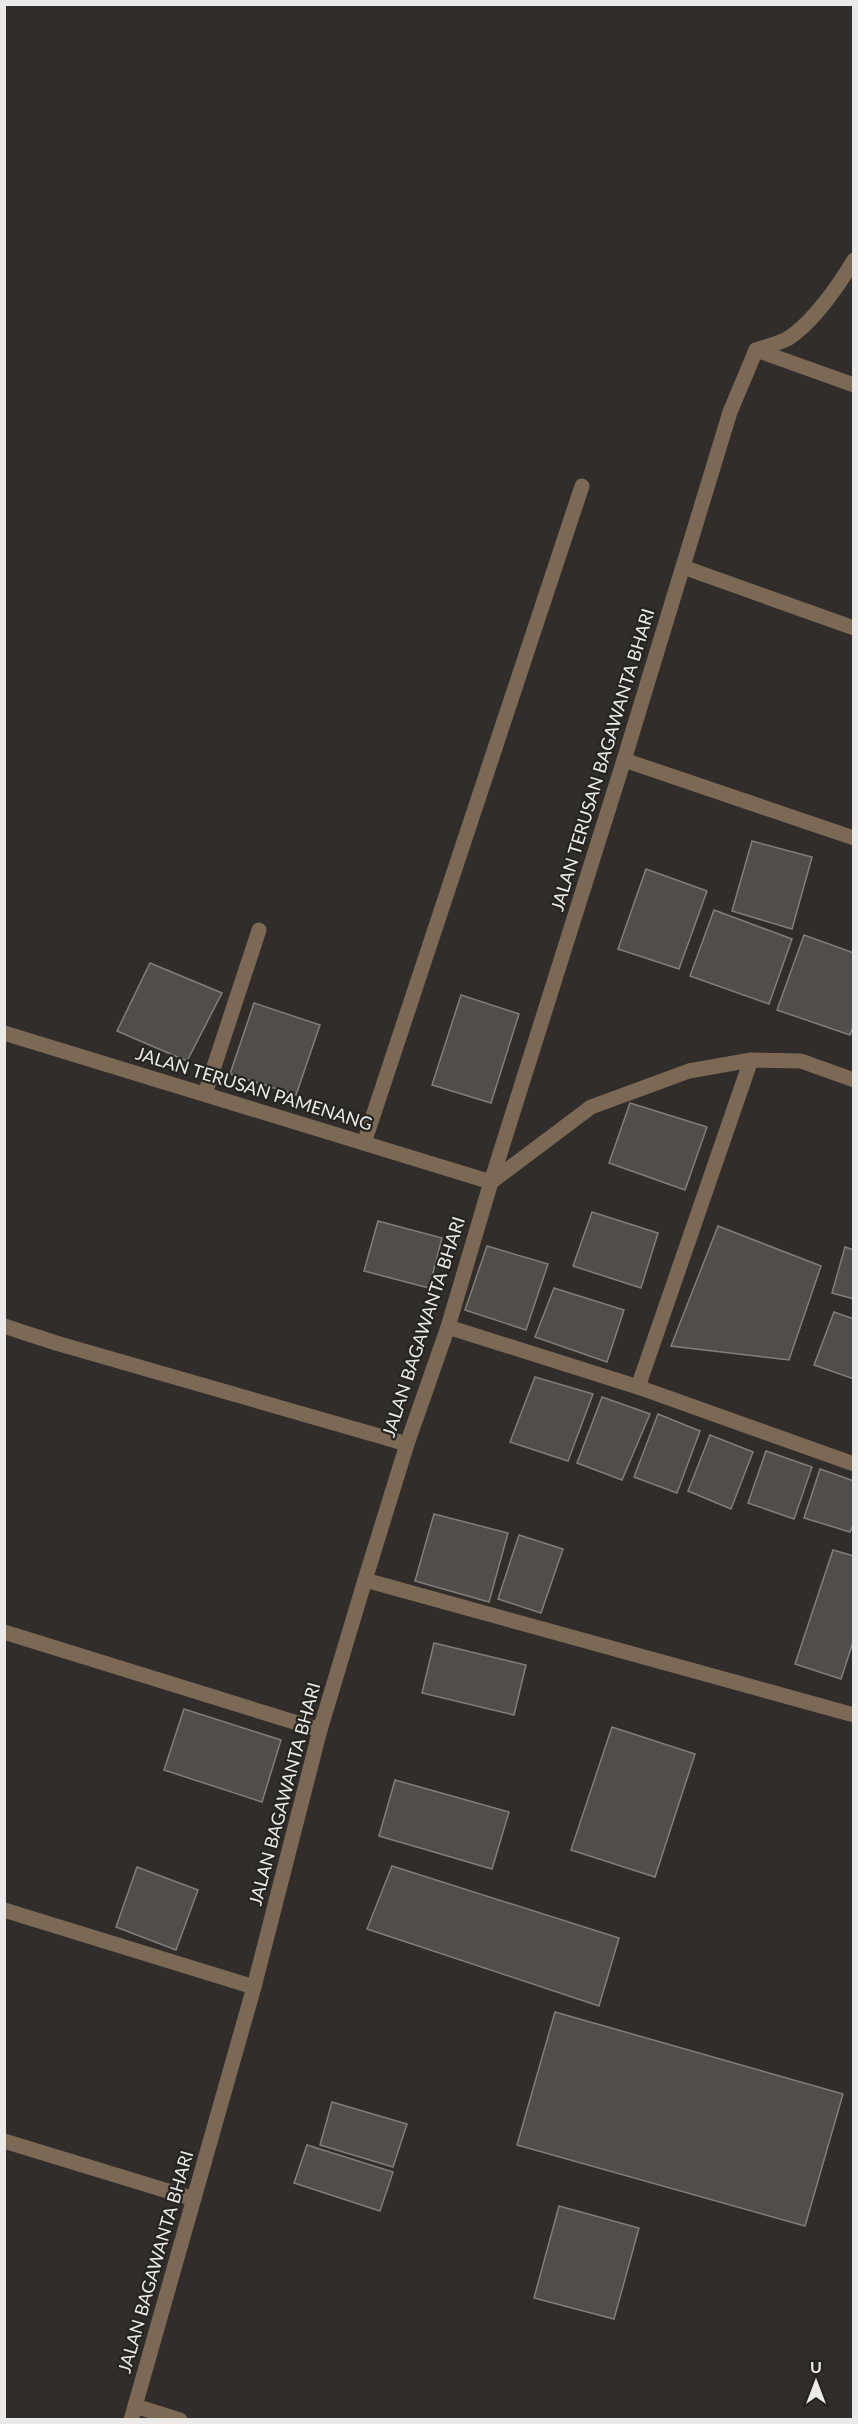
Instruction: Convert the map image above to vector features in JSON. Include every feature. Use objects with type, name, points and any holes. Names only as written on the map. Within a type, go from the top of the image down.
[{"type":"street","points":[[756,350],[787,339],[806,322],[841,280],[854,260]]},
{"type":"street","points":[[756,350],[854,385]]},
{"type":"street","name":"JALAN TERUSAN BAGAWANTA BHARI","points":[[491,1182],[624,760],[730,412],[756,350]]},
{"type":"street","points":[[364,1143],[582,486]]},
{"type":"street","points":[[683,567],[854,628]]},
{"type":"street","points":[[624,760],[854,838]]},
{"type":"street","points":[[205,1094],[259,930]]},
{"type":"street","name":"JALAN TERUSAN PAMENANG","points":[[4,1033],[491,1182]]},
{"type":"street","points":[[638,1387],[752,1060]]},
{"type":"street","points":[[491,1182],[591,1107],[688,1071],[752,1060],[801,1061],[854,1080]]},
{"type":"street","name":"JALAN BAGAWANTA BHARI","points":[[133,2413],[254,1987],[320,1730],[407,1444],[448,1327],[491,1182]]},
{"type":"street","points":[[4,1326],[407,1444]]},
{"type":"street","points":[[448,1327],[638,1387],[854,1464]]},
{"type":"street","points":[[365,1580],[854,1714]]},
{"type":"street","points":[[4,1632],[320,1730]]},
{"type":"street","points":[[4,1910],[254,1987]]},
{"type":"street","points":[[4,2141],[194,2199]]},
{"type":"street","points":[[133,2413],[180,2420]]},
{"type":"building","points":[[752,841],[812,857],[792,929],[732,911]]},
{"type":"building","points":[[646,869],[707,891],[679,969],[618,949]]},
{"type":"building","points":[[714,910],[792,939],[769,1004],[690,976]]},
{"type":"building","points":[[804,935],[854,953],[854,1024],[850,1035],[777,1010]]},
{"type":"building","points":[[150,963],[222,993],[187,1061],[117,1031]]},
{"type":"building","points":[[461,995],[519,1014],[491,1103],[432,1085]]},
{"type":"building","points":[[254,1003],[320,1025],[296,1095],[230,1074]]},
{"type":"building","points":[[630,1103],[707,1127],[685,1190],[609,1163]]},
{"type":"building","points":[[592,1212],[658,1233],[641,1288],[573,1266]]},
{"type":"building","points":[[378,1221],[442,1238],[429,1288],[364,1271]]},
{"type":"building","points":[[718,1226],[821,1266],[789,1360],[671,1346]]},
{"type":"building","points":[[487,1246],[548,1264],[526,1330],[465,1310]]},
{"type":"building","points":[[845,1247],[854,1250],[854,1299],[832,1293]]},
{"type":"building","points":[[554,1288],[624,1310],[607,1362],[535,1337]]},
{"type":"building","points":[[834,1312],[854,1319],[854,1379],[814,1365]]},
{"type":"building","points":[[535,1377],[593,1394],[568,1461],[510,1442]]},
{"type":"building","points":[[602,1397],[650,1414],[622,1480],[577,1463]]},
{"type":"building","points":[[658,1414],[700,1431],[677,1493],[634,1477]]},
{"type":"building","points":[[710,1435],[753,1452],[731,1509],[688,1491]]},
{"type":"building","points":[[766,1451],[812,1467],[794,1519],[748,1503]]},
{"type":"building","points":[[820,1469],[854,1481],[854,1523],[850,1532],[804,1518]]},
{"type":"building","points":[[434,1514],[508,1533],[489,1602],[415,1581]]},
{"type":"building","points":[[519,1535],[563,1549],[541,1613],[498,1599]]},
{"type":"building","points":[[833,1550],[854,1556],[854,1639],[841,1679],[795,1664]]},
{"type":"building","points":[[434,1643],[526,1665],[514,1715],[422,1693]]},
{"type":"building","points":[[184,1709],[281,1740],[262,1802],[164,1770]]},
{"type":"building","points":[[612,1727],[695,1754],[655,1877],[571,1850]]},
{"type":"building","points":[[395,1780],[509,1812],[492,1869],[379,1836]]},
{"type":"building","points":[[392,1866],[619,1938],[599,2006],[367,1929]]},
{"type":"building","points":[[137,1867],[198,1890],[176,1950],[116,1927]]},
{"type":"building","points":[[555,2012],[843,2094],[805,2226],[517,2145]]},
{"type":"building","points":[[332,2102],[407,2124],[393,2167],[320,2145]]},
{"type":"building","points":[[307,2145],[393,2172],[380,2211],[294,2183]]},
{"type":"building","points":[[559,2206],[639,2228],[614,2319],[534,2298]]}]
